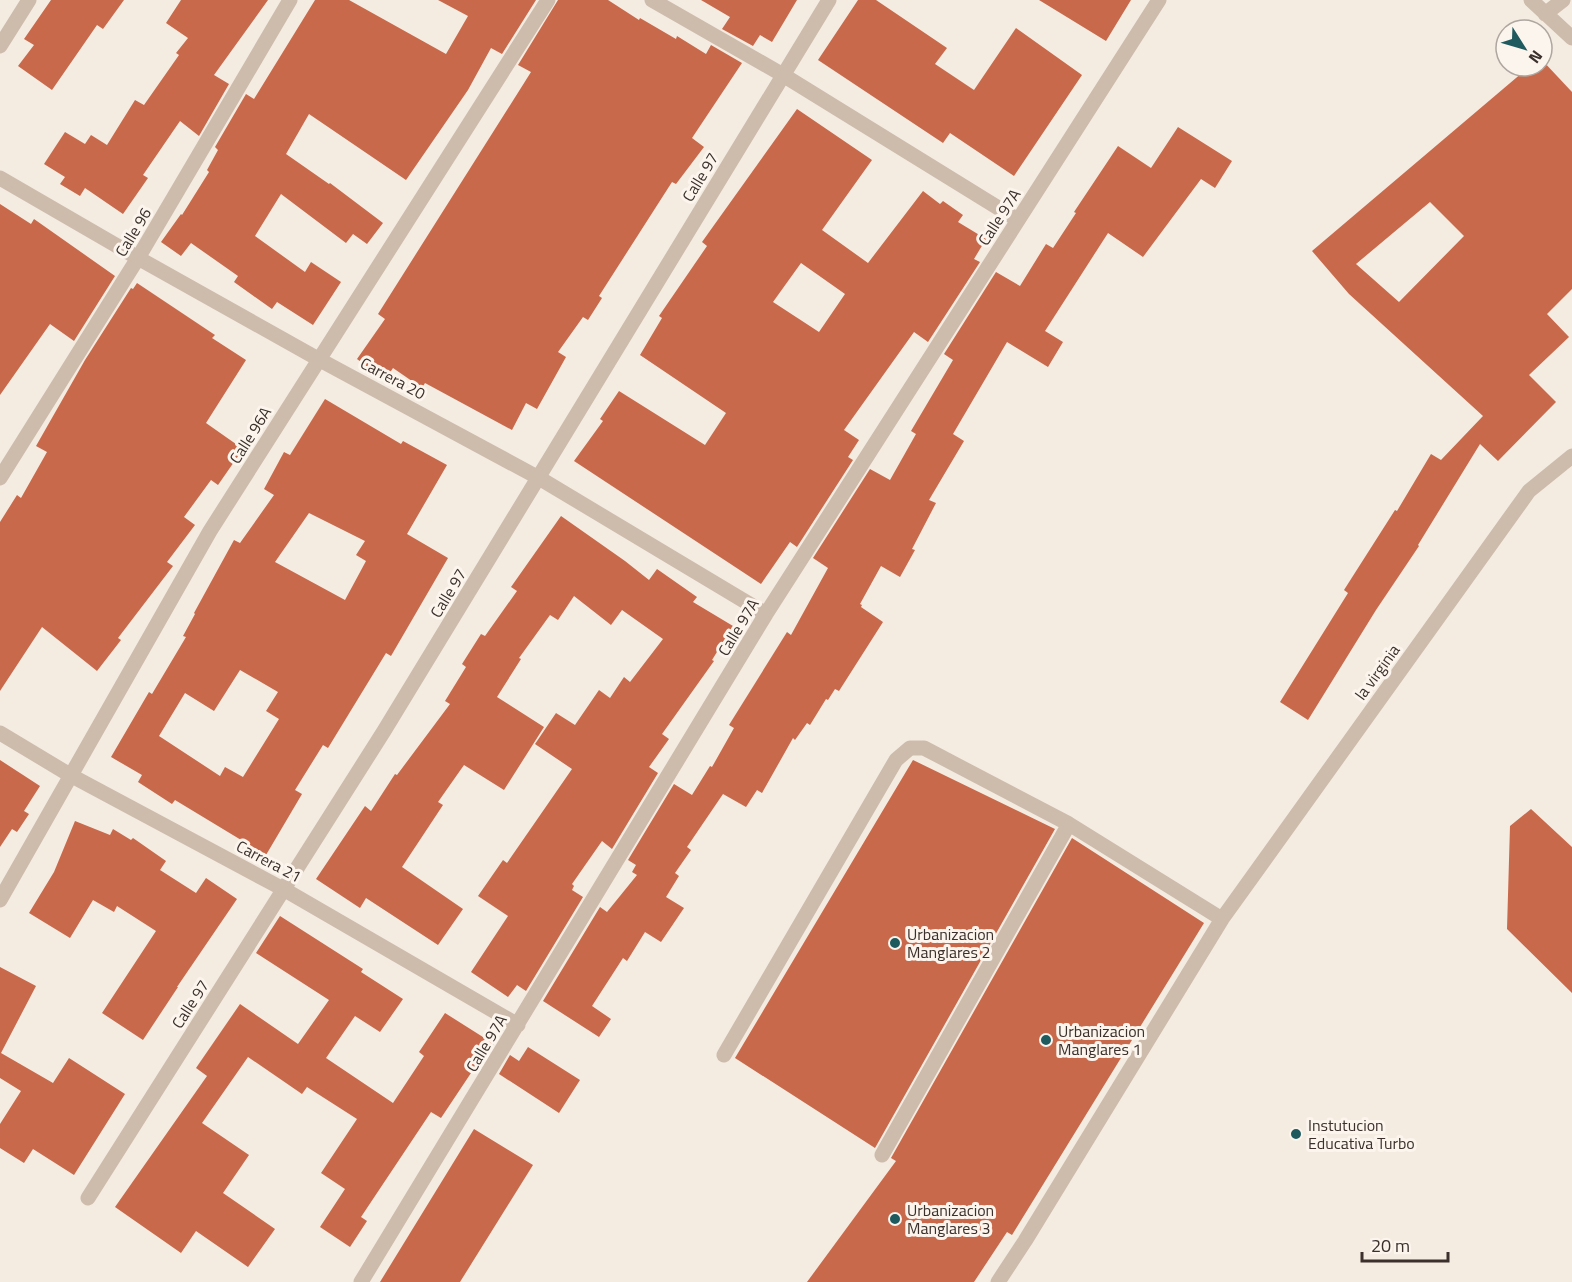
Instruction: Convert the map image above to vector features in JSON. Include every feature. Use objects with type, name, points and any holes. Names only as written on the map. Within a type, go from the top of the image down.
[{"type":"street","points":[[0,46],[29,0]]},
{"type":"street","name":"Calle 96","points":[[0,478],[138,258],[290,0]]},
{"type":"street","name":"Calle 96A","points":[[0,900],[210,531],[548,0]]},
{"type":"street","points":[[652,0],[783,75],[1018,220]]},
{"type":"street","name":"Calle 97","points":[[88,1198],[285,890],[539,478],[829,0]]},
{"type":"street","name":"Calle 97A","points":[[362,1282],[766,614],[1159,0]]},
{"type":"street","points":[[1531,0],[1572,38]]},
{"type":"street","points":[[1545,14],[1563,0]]},
{"type":"street","name":"Carrera 20","points":[[0,178],[320,360],[539,478],[766,614]]},
{"type":"street","name":"la virginia","points":[[998,1282],[1222,919],[1529,491],[1572,456]]},
{"type":"street","name":"Carrera 21","points":[[0,733],[70,775],[285,890],[518,1025]]},
{"type":"street","points":[[724,1055],[896,760],[910,748],[924,748],[1070,824],[1222,919]]},
{"type":"street","points":[[882,1155],[1070,824]]},
{"type":"building","points":[[51,0],[124,0],[103,29],[97,25],[52,90],[18,66],[34,45],[24,39]]},
{"type":"building","points":[[181,0],[268,0],[214,75],[229,84],[199,136],[180,121],[143,175],[148,178],[123,214],[85,188],[80,196],[60,184],[65,177],[44,164],[65,132],[85,144],[91,135],[107,145],[135,100],[144,105],[179,55],[176,53],[188,38],[166,23]]},
{"type":"building","points":[[315,0],[349,0],[446,54],[468,16],[438,0],[536,0],[502,54],[491,48],[468,90],[406,180],[309,114],[286,154],[330,183],[383,223],[367,244],[353,234],[346,243],[281,194],[255,236],[305,272],[311,262],[341,282],[313,325],[277,302],[272,309],[234,282],[238,276],[191,243],[181,256],[161,242],[182,215],[209,172],[207,170],[218,150],[215,147],[246,94],[254,99]]},
{"type":"building","points":[[558,0],[608,0],[639,20],[640,18],[676,39],[677,36],[706,54],[711,45],[742,63],[692,138],[704,147],[676,184],[672,182],[599,296],[602,298],[588,320],[583,317],[558,352],[566,357],[537,409],[526,403],[512,430],[425,383],[422,388],[393,368],[385,380],[357,359],[385,319],[378,314],[531,72],[518,65]]},
{"type":"building","points":[[701,0],[797,0],[772,42],[760,35],[753,46],[722,29],[730,17]]},
{"type":"building","points":[[858,0],[876,0],[947,48],[935,64],[974,90],[1016,28],[1082,75],[1014,176],[950,133],[943,143],[818,60]]},
{"type":"building","points":[[1039,0],[1131,0],[1106,41]]},
{"type":"building","points":[[1554,73],[1572,92],[1572,289],[1547,314],[1569,337],[1529,375],[1556,402],[1498,461],[1480,444],[1419,546],[1376,610],[1308,720],[1280,702],[1348,593],[1344,590],[1395,510],[1397,511],[1431,454],[1441,460],[1483,416],[1349,294],[1312,251],[1516,78],[1554,78]],"holes":[[[1430,202],[1464,236],[1399,302],[1356,264]]]},
{"type":"building","points":[[797,109],[872,160],[822,230],[868,263],[923,191],[940,204],[943,201],[963,215],[958,222],[986,239],[974,259],[980,262],[928,342],[914,332],[844,430],[859,440],[848,457],[853,460],[797,547],[790,542],[761,584],[574,461],[603,421],[600,419],[619,391],[705,445],[726,413],[640,355],[662,318],[659,316],[707,246],[702,242]],"holes":[[[801,263],[845,294],[819,332],[773,302]]]},
{"type":"building","points":[[1178,127],[1232,161],[1215,188],[1201,179],[1143,257],[1108,233],[1045,331],[1063,342],[1048,367],[1007,342],[953,434],[964,441],[929,500],[936,503],[900,577],[881,566],[860,604],[883,622],[839,691],[835,689],[810,725],[807,723],[795,740],[793,738],[762,793],[757,790],[746,807],[723,794],[687,847],[691,850],[675,873],[679,876],[666,897],[684,908],[661,942],[645,932],[627,961],[623,958],[592,1006],[611,1019],[599,1037],[543,1001],[600,907],[607,912],[637,875],[632,872],[636,865],[628,860],[674,784],[692,795],[710,766],[712,767],[734,728],[729,725],[787,632],[791,635],[828,568],[813,558],[870,469],[890,480],[916,434],[911,431],[953,360],[944,354],[996,272],[1020,286],[1046,244],[1053,248],[1118,146],[1151,168]]},
{"type":"building","points":[[0,204],[31,224],[34,219],[115,276],[74,341],[50,324],[0,395]]},
{"type":"building","points":[[137,283],[215,335],[212,338],[246,360],[206,423],[243,449],[218,485],[211,480],[184,517],[195,525],[167,562],[173,566],[118,638],[121,640],[97,671],[42,627],[0,691],[0,522],[17,495],[21,498],[47,452],[36,446],[85,360],[131,288],[133,289]]},
{"type":"building","points":[[325,399],[401,444],[403,441],[447,465],[407,534],[448,558],[391,656],[386,653],[328,748],[323,745],[295,790],[302,794],[266,855],[175,800],[172,804],[138,782],[142,775],[111,757],[149,692],[152,694],[186,637],[183,636],[194,613],[234,540],[240,543],[274,495],[264,489],[284,452],[290,455]],"holes":[[[309,513],[365,541],[356,555],[366,561],[345,600],[275,562]],[[240,670],[278,692],[266,711],[279,719],[243,777],[225,767],[220,776],[159,736],[185,693],[214,711]]]},
{"type":"building","points":[[561,516],[649,580],[657,569],[697,597],[693,602],[733,626],[712,660],[714,661],[662,734],[669,739],[649,767],[658,773],[612,849],[602,841],[572,884],[574,886],[572,890],[583,897],[526,991],[517,985],[508,997],[471,972],[508,916],[478,896],[503,860],[507,863],[572,769],[535,744],[556,713],[575,725],[599,690],[610,698],[624,677],[630,682],[663,639],[622,610],[611,625],[574,596],[558,620],[550,615],[519,658],[521,659],[497,697],[544,727],[504,790],[464,765],[438,802],[443,805],[402,867],[463,909],[438,945],[366,898],[360,908],[316,879],[365,806],[371,811],[395,774],[397,775],[450,704],[445,701],[466,667],[462,664],[481,634],[485,636],[517,591],[511,587]]},
{"type":"building","points":[[0,760],[40,786],[24,811],[29,814],[17,832],[12,829],[0,847]]},
{"type":"building","name":"Urbanizacion Manglares 2","points":[[913,760],[1055,829],[875,1148],[735,1058]]},
{"type":"building","points":[[1531,809],[1572,847],[1572,993],[1507,929],[1510,826]]},
{"type":"building","points":[[75,821],[110,835],[113,829],[131,840],[133,838],[166,861],[160,870],[196,893],[206,878],[237,899],[143,1040],[102,1013],[156,931],[117,906],[114,912],[93,900],[70,938],[29,913],[54,872]]},
{"type":"building","name":"Urbanizacion Manglares 1","points":[[1072,838],[1204,923],[1012,1235],[1007,1232],[974,1282],[807,1282],[896,1161],[891,1158]]},
{"type":"building","points":[[280,916],[363,969],[361,972],[403,999],[380,1032],[355,1016],[326,1058],[393,1103],[424,1056],[419,1052],[445,1013],[494,1044],[482,1063],[479,1061],[441,1118],[431,1112],[361,1217],[367,1221],[350,1247],[320,1227],[345,1189],[321,1173],[357,1119],[307,1087],[302,1094],[248,1057],[202,1123],[249,1155],[223,1193],[275,1229],[248,1267],[196,1231],[181,1253],[115,1207],[207,1076],[196,1068],[240,1004],[298,1044],[329,1000],[256,953]]},
{"type":"building","points":[[0,967],[36,986],[1,1053],[53,1083],[69,1058],[125,1094],[74,1175],[33,1149],[24,1163],[0,1148],[0,1124],[21,1091],[0,1078]]},
{"type":"building","points":[[528,1047],[580,1080],[559,1113],[499,1074],[510,1055],[519,1061]]},
{"type":"building","points":[[474,1129],[533,1165],[460,1282],[380,1282]]},
{"type":"place","name":"Urbanizacion Manglares 2","points":[[895,943]]},
{"type":"place","name":"Urbanizacion Manglares 1","points":[[1046,1040]]},
{"type":"place","name":"Instutucion Educativa Turbo","points":[[1296,1134]]},
{"type":"place","name":"Urbanizacion Manglares 3","points":[[895,1219]]}]
